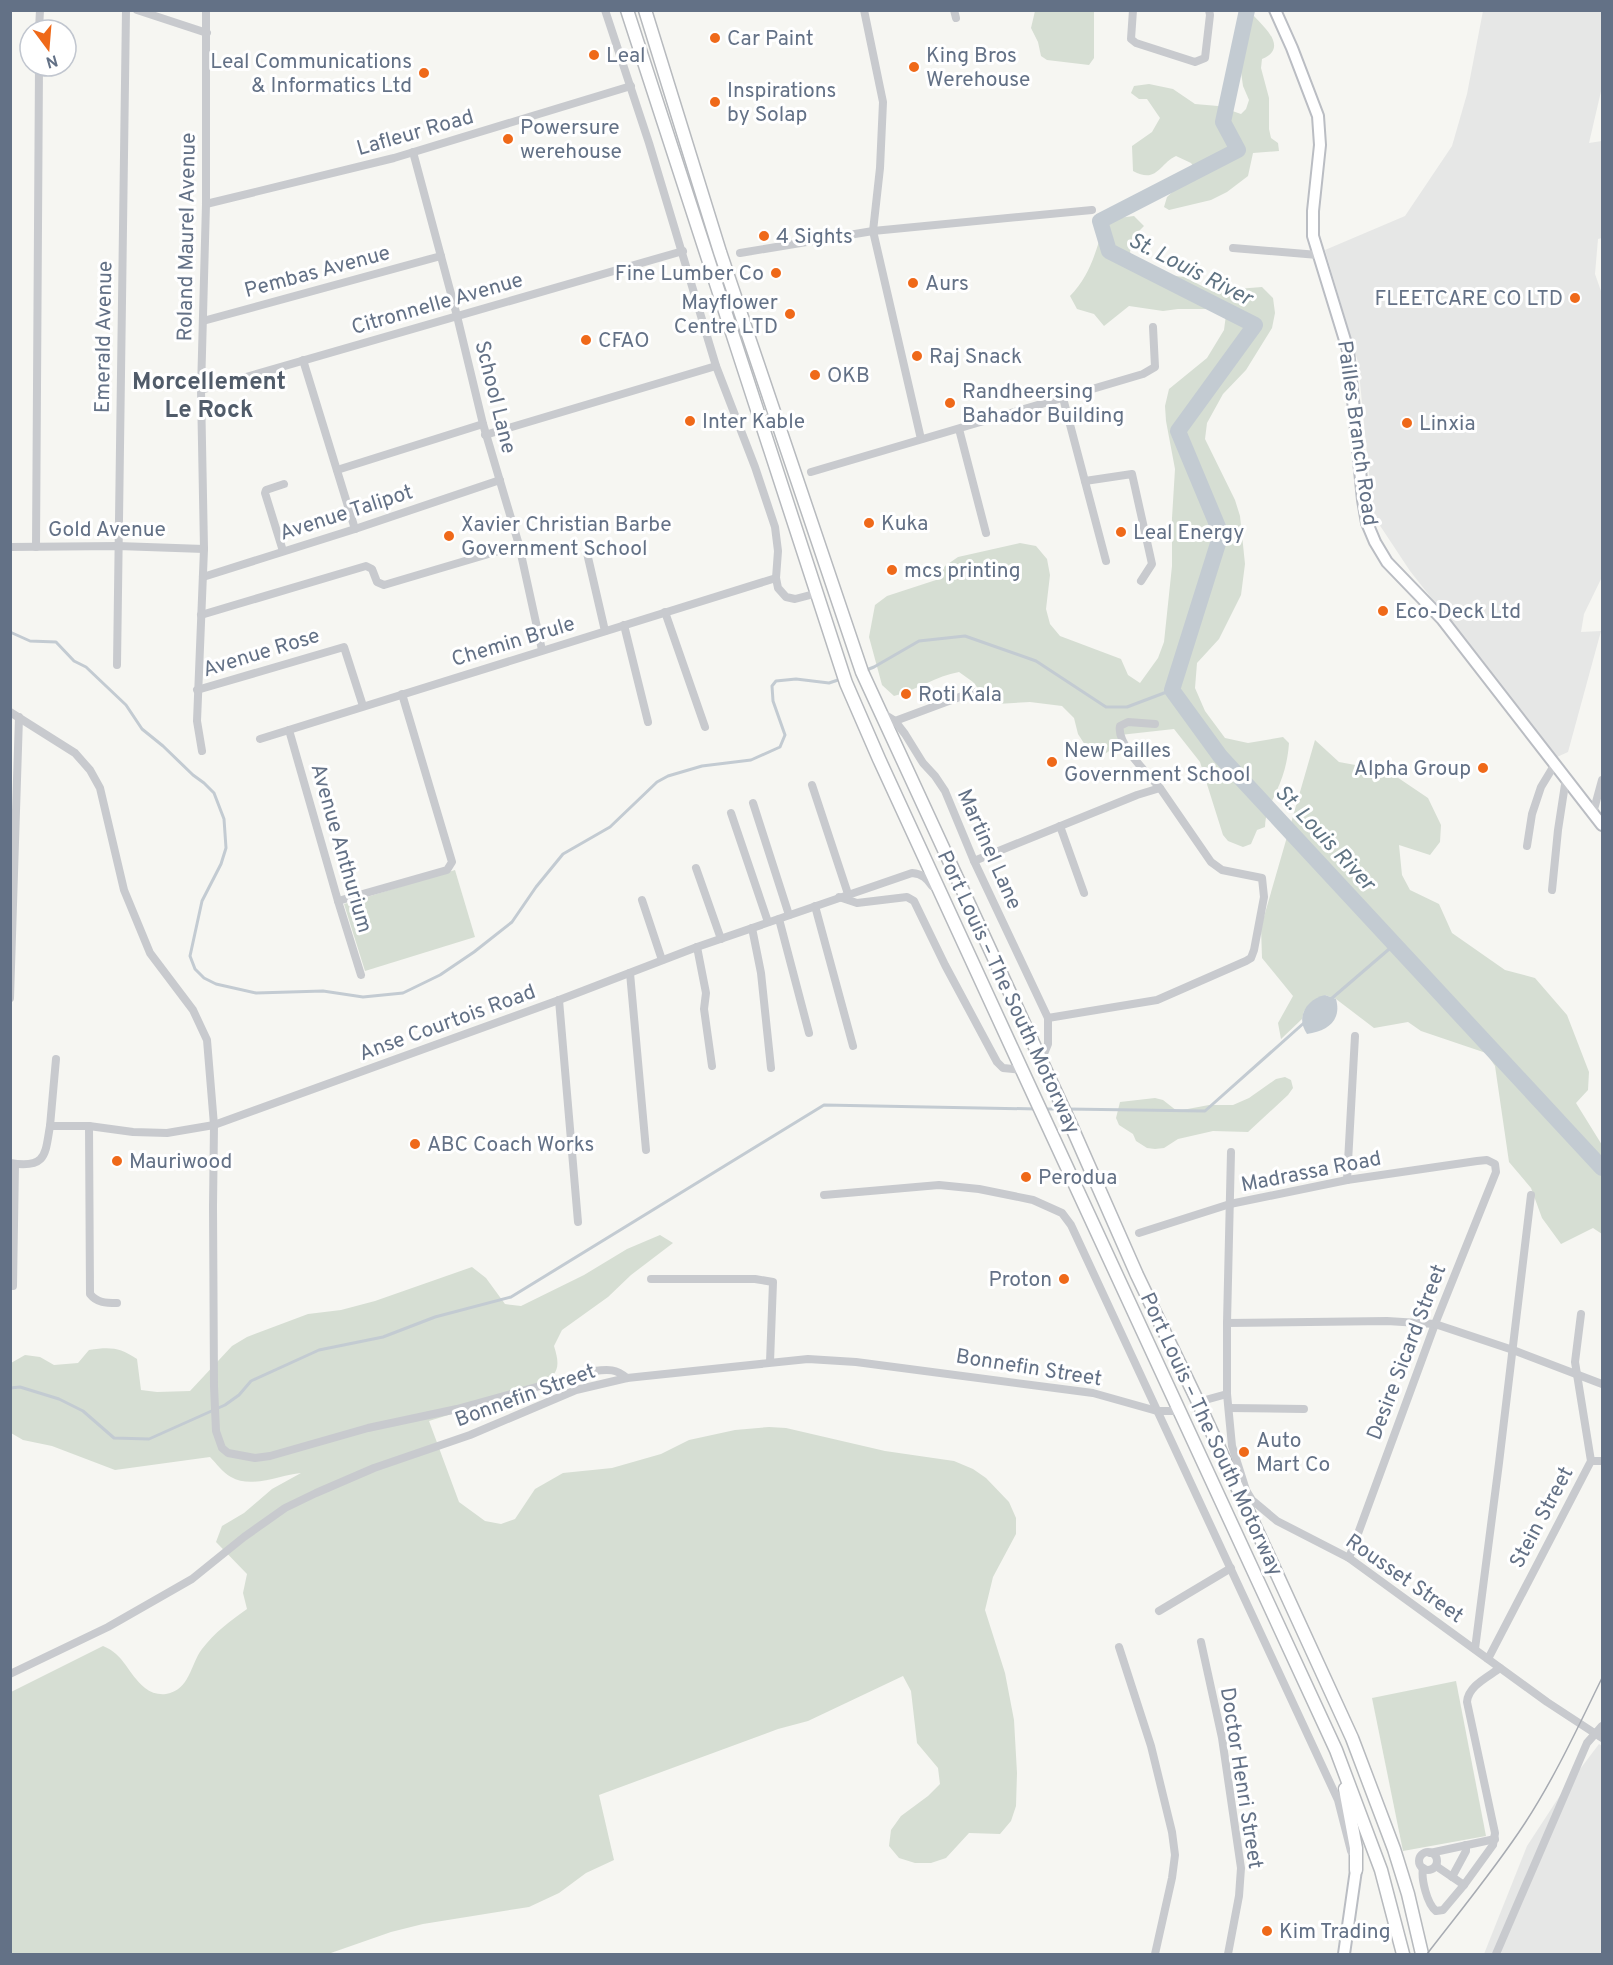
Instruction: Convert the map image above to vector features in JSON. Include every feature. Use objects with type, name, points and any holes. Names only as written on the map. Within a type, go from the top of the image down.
[{"type":"highway","name":"Port Louis – The South Motorway","points":[[627,10],[855,702],[1050,1132],[1336,1750],[1381,1870],[1402,1954]]},
{"type":"highway","name":"Port Louis – The South Motorway","points":[[645,10],[720,252],[872,696],[1352,1738],[1394,1849],[1408,1894],[1422,1954]]},
{"type":"highway","points":[[1336,1750],[1354,1833],[1356,1870]]},
{"type":"main road","name":"Pailles Branch Road","points":[[1275,10],[1318,116],[1320,145],[1312,225],[1318,255],[1344,331],[1348,350],[1367,523],[1387,562],[1442,619],[1602,825]]},
{"type":"main road","points":[[1344,1954],[1356,1870]]},
{"type":"street","name":"Emerald Avenue","points":[[117,665],[126,10]]},
{"type":"street","points":[[137,10],[207,33]]},
{"type":"street","name":"Roland Maurel Avenue","points":[[202,752],[197,721],[197,690],[204,549],[201,390],[206,204],[206,10]]},
{"type":"street","points":[[605,10],[683,251],[716,366],[776,527],[778,588],[786,597],[795,599],[818,593]]},
{"type":"street","points":[[864,10],[883,102],[880,168],[873,231],[921,439]]},
{"type":"street","points":[[1133,10],[1131,39],[1136,43],[1195,62],[1205,58],[1209,10]]},
{"type":"street","points":[[36,547],[39,78]]},
{"type":"street","name":"Lafleur Road","points":[[206,204],[413,152],[631,86]]},
{"type":"street","name":"School Lane","points":[[413,152],[457,316],[485,435],[519,545],[543,650]]},
{"type":"street","points":[[740,253],[873,231],[1092,210]]},
{"type":"street","points":[[1233,248],[1318,255]]},
{"type":"street","name":"Citronnelle Avenue","points":[[201,390],[683,251]]},
{"type":"street","name":"Pembas Avenue","points":[[203,321],[441,256]]},
{"type":"street","points":[[811,472],[1143,374],[1155,367],[1153,327]]},
{"type":"street","points":[[303,360],[355,529]]},
{"type":"street","points":[[485,435],[716,366]]},
{"type":"street","points":[[1063,398],[1106,561]]},
{"type":"street","points":[[337,470],[483,424]]},
{"type":"street","points":[[959,429],[986,533]]},
{"type":"street","points":[[1085,481],[1132,474],[1152,564],[1142,581]]},
{"type":"street","name":"Avenue Talipot","points":[[203,577],[500,480]]},
{"type":"street","points":[[283,551],[264,493],[284,483]]},
{"type":"street","points":[[201,615],[366,566],[372,569],[377,582],[384,585],[519,545]]},
{"type":"street","name":"Gold Avenue","points":[[10,547],[118,546],[204,549]]},
{"type":"street","points":[[587,553],[605,631]]},
{"type":"street","name":"Chemin Brule","points":[[260,739],[777,578]]},
{"type":"street","points":[[665,612],[705,727]]},
{"type":"street","points":[[624,625],[648,722]]},
{"type":"street","name":"Avenue Rose","points":[[197,690],[344,646],[363,706]]},
{"type":"street","points":[[895,721],[973,692]]},
{"type":"street","points":[[338,901],[447,870],[452,862],[402,694]]},
{"type":"street","name":"Martinel Lane","points":[[879,710],[895,721],[945,791],[974,861],[1047,1018]]},
{"type":"street","points":[[10,712],[75,753],[90,770],[100,788],[124,890],[150,953],[193,1010],[207,1040],[214,1125],[214,1386],[216,1431],[222,1448],[228,1453],[255,1458],[368,1428],[485,1402],[594,1371],[616,1370],[627,1378]]},
{"type":"street","points":[[10,998],[14,776],[19,717]]},
{"type":"street","points":[[1041,1061],[1048,1044],[1047,1018],[1157,1000],[1251,957],[1264,897],[1262,878],[1222,870],[1211,862],[1160,788],[1126,746],[1119,731],[1120,726],[1128,722],[1155,724]]},
{"type":"street","name":"Avenue Anthurium","points":[[289,730],[361,975]]},
{"type":"street","points":[[1527,846],[1532,814],[1540,787],[1555,764]]},
{"type":"street","points":[[1552,890],[1566,778]]},
{"type":"street","points":[[1593,813],[1602,784]]},
{"type":"street","points":[[812,785],[848,894]]},
{"type":"street","points":[[974,861],[1137,795],[1160,788]]},
{"type":"street","points":[[753,803],[789,915]]},
{"type":"street","points":[[731,813],[768,922]]},
{"type":"street","points":[[1060,826],[1084,893]]},
{"type":"street","points":[[912,873],[920,863],[918,843]]},
{"type":"street","points":[[696,868],[721,939]]},
{"type":"street","points":[[912,873],[920,874],[928,879],[950,914]]},
{"type":"street","name":"Anse Courtois Road","points":[[50,1126],[88,1126],[133,1132],[167,1133],[214,1125],[559,1000],[697,947],[912,873]]},
{"type":"street","points":[[839,897],[857,903],[907,897],[914,901],[997,1062],[1003,1068],[1022,1070]]},
{"type":"street","points":[[642,900],[662,960]]},
{"type":"street","points":[[814,906],[853,1046]]},
{"type":"street","points":[[778,919],[809,1033]]},
{"type":"street","points":[[752,928],[761,973],[771,1068]]},
{"type":"street","points":[[697,947],[706,993],[704,1009],[712,1066]]},
{"type":"street","points":[[630,973],[646,1150]]},
{"type":"street","points":[[559,1000],[578,1222]]},
{"type":"street","points":[[1347,1180],[1355,1036]]},
{"type":"street","points":[[13,1286],[13,1164],[34,1163],[42,1160],[46,1153],[56,1059]]},
{"type":"street","points":[[88,1126],[90,1294],[102,1303],[117,1303]]},
{"type":"street","name":"Rousset Street","points":[[1231,1152],[1227,1394],[1232,1446],[1246,1490],[1252,1500],[1277,1521],[1349,1558],[1547,1702],[1599,1736]]},
{"type":"street","name":"Madrassa Road","points":[[1139,1233],[1230,1204],[1347,1180],[1478,1161],[1492,1161]]},
{"type":"street","name":"Desire Sicard Street","points":[[1349,1558],[1435,1324],[1496,1172],[1492,1161]]},
{"type":"street","points":[[824,1195],[939,1185],[979,1189],[1033,1200],[1062,1213],[1071,1225],[1338,1800],[1356,1870]]},
{"type":"street","points":[[1475,1649],[1531,1195]]},
{"type":"street","points":[[651,1279],[755,1279],[773,1282],[770,1362]]},
{"type":"street","name":"Stein Street","points":[[1488,1659],[1591,1461],[1575,1362],[1581,1314]]},
{"type":"street","points":[[1227,1323],[1387,1321],[1435,1324],[1513,1350],[1602,1384]]},
{"type":"street","name":"Bonnefin Street","points":[[10,1674],[108,1627],[192,1579],[244,1537],[295,1503],[374,1468],[470,1435],[576,1390],[627,1378],[808,1359],[953,1373],[1093,1393],[1157,1411],[1179,1411]]},
{"type":"street","points":[[1198,1402],[1227,1394]]},
{"type":"street","points":[[1229,1408],[1304,1409]]},
{"type":"street","points":[[1591,1461],[1602,1461]]},
{"type":"street","points":[[1159,1611],[1231,1568]]},
{"type":"street","name":"Doctor Henri Street","points":[[1201,1642],[1222,1738],[1241,1868],[1239,1896],[1228,1954]]},
{"type":"street","points":[[1119,1647],[1151,1746],[1172,1832],[1175,1855],[1155,1954]]},
{"type":"street","points":[[1495,1839],[1424,1853],[1420,1858],[1420,1863],[1431,1907],[1436,1911],[1446,1908],[1493,1845],[1495,1839],[1467,1702],[1471,1690],[1500,1668]]},
{"type":"street","points":[[1496,1954],[1587,1743],[1599,1736],[1602,1726]]},
{"type":"street","points":[[1452,1877],[1466,1851],[1466,1845]]},
{"type":"street","points":[[1430,1853],[1437,1858],[1436,1866]]},
{"type":"street","points":[[1436,1866],[1464,1885]]},
{"type":"street","points":[[1423,1868],[1428,1870],[1436,1866]]},
{"type":"shaded area","points":[[1035,11],[1094,11],[1094,58],[1089,65],[1047,60],[1041,56],[1038,42],[1031,28]]},
{"type":"shaded area","points":[[1483,11],[1602,11],[1602,87],[1589,143],[1602,141],[1602,238],[1598,239],[1595,274],[1602,294],[1602,577],[1584,614],[1581,632],[1601,631],[1568,752],[1557,757],[1410,571],[1373,515],[1358,362],[1325,250],[1405,216],[1452,146],[1467,94]]},
{"type":"shaded area","points":[[1254,16],[1269,32],[1274,44],[1270,55],[1262,59],[1261,68],[1269,98],[1269,129],[1271,138],[1278,143],[1279,151],[1253,153],[1248,176],[1227,192],[1211,200],[1169,210],[1164,207],[1167,197],[1196,170],[1191,163],[1176,156],[1153,174],[1147,175],[1133,171],[1132,146],[1152,132],[1160,118],[1147,99],[1139,99],[1131,93],[1134,86],[1149,84],[1173,89],[1195,104],[1218,106],[1241,114],[1246,109],[1249,100],[1243,86],[1235,29]]},
{"type":"shaded area","points":[[1134,216],[1144,226],[1133,237],[1130,252],[1138,266],[1152,273],[1184,277],[1212,291],[1262,287],[1273,298],[1275,313],[1272,328],[1246,370],[1223,394],[1207,423],[1205,439],[1235,500],[1240,516],[1245,564],[1241,595],[1219,639],[1197,663],[1195,688],[1205,711],[1225,738],[1248,743],[1283,737],[1289,743],[1284,773],[1267,812],[1265,827],[1257,830],[1251,844],[1243,847],[1228,841],[1223,835],[1200,762],[1174,729],[1120,735],[1112,749],[1099,758],[1087,748],[1078,734],[1074,718],[1062,706],[1030,702],[997,704],[983,695],[973,682],[959,672],[894,696],[882,685],[869,637],[875,605],[887,596],[936,580],[945,566],[958,557],[1020,543],[1036,546],[1047,559],[1050,575],[1046,609],[1050,624],[1060,636],[1121,659],[1128,675],[1140,683],[1158,658],[1164,642],[1172,566],[1175,469],[1165,406],[1169,389],[1207,358],[1224,330],[1226,315],[1210,309],[1163,311],[1129,306],[1104,326],[1094,314],[1077,309],[1070,296],[1087,272],[1104,225],[1118,218]]},
{"type":"shaded area","points":[[1315,740],[1339,762],[1388,771],[1428,798],[1441,825],[1440,842],[1430,855],[1399,845],[1402,875],[1410,890],[1439,904],[1452,933],[1505,970],[1535,978],[1567,1015],[1589,1072],[1588,1090],[1576,1103],[1602,1145],[1602,1234],[1593,1228],[1561,1244],[1542,1218],[1531,1188],[1509,1162],[1495,1066],[1486,1053],[1421,1031],[1408,1022],[1374,1028],[1336,999],[1325,995],[1304,1011],[1302,1019],[1281,1039],[1278,1023],[1293,996],[1262,958],[1261,927]]},
{"type":"shaded area","points":[[455,870],[475,937],[365,971],[344,904]]},
{"type":"shaded area","points":[[1325,995],[1336,999],[1335,1019],[1327,1027],[1307,1034],[1302,1021],[1305,1010],[1313,1000]]},
{"type":"shaded area","points":[[1285,1077],[1291,1080],[1293,1088],[1248,1132],[1213,1131],[1178,1139],[1164,1148],[1155,1149],[1147,1148],[1136,1141],[1133,1134],[1119,1125],[1116,1118],[1120,1102],[1155,1098],[1163,1100],[1177,1111],[1209,1105],[1233,1105],[1249,1098],[1276,1079]]},
{"type":"shaded area","points":[[660,1235],[673,1243],[631,1275],[608,1297],[562,1330],[554,1346],[557,1360],[556,1370],[539,1387],[429,1421],[459,1502],[485,1521],[501,1524],[515,1519],[535,1489],[563,1473],[612,1468],[661,1454],[689,1440],[735,1430],[769,1427],[786,1428],[885,1451],[954,1461],[973,1469],[986,1478],[1009,1502],[1016,1518],[1016,1534],[993,1577],[985,1610],[1005,1673],[1014,1720],[1016,1806],[1011,1821],[1000,1834],[969,1833],[946,1858],[931,1863],[915,1863],[899,1858],[889,1846],[891,1830],[901,1816],[940,1784],[938,1768],[917,1743],[911,1691],[903,1676],[808,1721],[778,1729],[599,1795],[614,1860],[586,1873],[559,1893],[529,1907],[423,1924],[391,1932],[328,1954],[11,1954],[11,1692],[103,1646],[116,1654],[139,1683],[150,1691],[166,1694],[180,1688],[207,1643],[223,1627],[247,1609],[243,1593],[247,1574],[216,1542],[222,1526],[244,1513],[272,1489],[301,1473],[247,1482],[225,1473],[210,1457],[115,1470],[52,1446],[23,1440],[11,1433],[11,1363],[25,1355],[40,1357],[54,1365],[78,1363],[89,1350],[114,1349],[137,1359],[141,1390],[190,1391],[232,1346],[247,1337],[308,1314],[341,1310],[375,1301],[472,1267],[486,1278],[505,1304],[521,1306],[584,1275],[627,1249]]},
{"type":"shaded area","points":[[1456,1681],[1486,1836],[1403,1851],[1372,1698]]},
{"type":"shaded area","points":[[1599,1744],[1602,1746],[1602,1954],[1484,1954],[1527,1846],[1559,1797]]},
{"type":"waterway","name":"St. Louis River","points":[[1247,10],[1223,122],[1238,150],[1100,221],[1109,251],[1255,325],[1178,431],[1221,534],[1172,690],[1220,756],[1602,1168]]},
{"type":"waterway","points":[[10,632],[30,641],[56,642],[74,661],[86,667],[126,705],[142,729],[214,793],[224,819],[226,848],[221,864],[202,901],[190,956],[195,969],[204,978],[216,984],[256,993],[323,991],[363,997],[403,993],[440,975],[512,922],[563,854],[610,827],[657,782],[668,776],[702,766],[751,760],[780,747],[785,735],[773,701],[772,686],[776,681],[796,679],[829,683],[841,679]]},
{"type":"waterway","points":[[864,671],[919,641],[965,636],[1036,661],[1106,707],[1127,707],[1172,690]]},
{"type":"waterway","points":[[1331,999],[1395,944]]},
{"type":"waterway","points":[[1067,1109],[1205,1111],[1305,1022]]},
{"type":"waterway","points":[[10,1388],[20,1387],[59,1399],[83,1411],[114,1438],[149,1439],[225,1405],[239,1395],[251,1381],[319,1350],[383,1337],[435,1317],[511,1297],[824,1105],[1037,1109]]},
{"type":"waterway","points":[[1043,1109],[1061,1109]]},
{"type":"tram line","points":[[1427,1954],[1490,1873],[1536,1806],[1602,1678]]},
{"type":"place","name":"Car Paint","points":[[715,38]]},
{"type":"place","name":"Leal","points":[[594,55]]},
{"type":"place","name":"King Bros Werehouse","points":[[914,67]]},
{"type":"place","name":"Leal Communications & Informatics Ltd","points":[[424,73]]},
{"type":"place","name":"Inspirations by Solap","points":[[715,102]]},
{"type":"place","name":"Powersure werehouse","points":[[508,139]]},
{"type":"place","name":"4 Sights","points":[[764,236]]},
{"type":"place","name":"Fine Lumber Co","points":[[776,273]]},
{"type":"place","name":"Aurs","points":[[913,283]]},
{"type":"place","name":"FLEETCARE CO LTD","points":[[1575,298]]},
{"type":"place","name":"Mayflower Centre LTD","points":[[790,314]]},
{"type":"place","name":"CFAO","points":[[586,340]]},
{"type":"place","name":"Raj Snack","points":[[917,356]]},
{"type":"place","name":"OKB","points":[[815,375]]},
{"type":"place","name":"Randheersing Bahador Building","points":[[950,403]]},
{"type":"place","name":"Inter Kable","points":[[690,421]]},
{"type":"place","name":"Linxia","points":[[1407,423]]},
{"type":"place","name":"Kuka","points":[[869,523]]},
{"type":"place","name":"Leal Energy","points":[[1121,532]]},
{"type":"place","name":"Xavier Christian Barbe Government School","points":[[449,536]]},
{"type":"place","name":"mcs printing","points":[[892,570]]},
{"type":"place","name":"Eco-Deck Ltd","points":[[1383,611]]},
{"type":"place","name":"Roti Kala","points":[[906,694]]},
{"type":"place","name":"New Pailles Government School","points":[[1052,762]]},
{"type":"place","name":"Alpha Group","points":[[1483,768]]},
{"type":"place","name":"ABC Coach Works","points":[[415,1144]]},
{"type":"place","name":"Mauriwood","points":[[117,1161]]},
{"type":"place","name":"Perodua","points":[[1026,1177]]},
{"type":"place","name":"Proton","points":[[1064,1279]]},
{"type":"place","name":"Auto Mart Co","points":[[1244,1452]]},
{"type":"place","name":"Kim Trading","points":[[1267,1931]]},
{"type":"district","name":"Morcellement Le Rock","points":[[209,395]]}]
